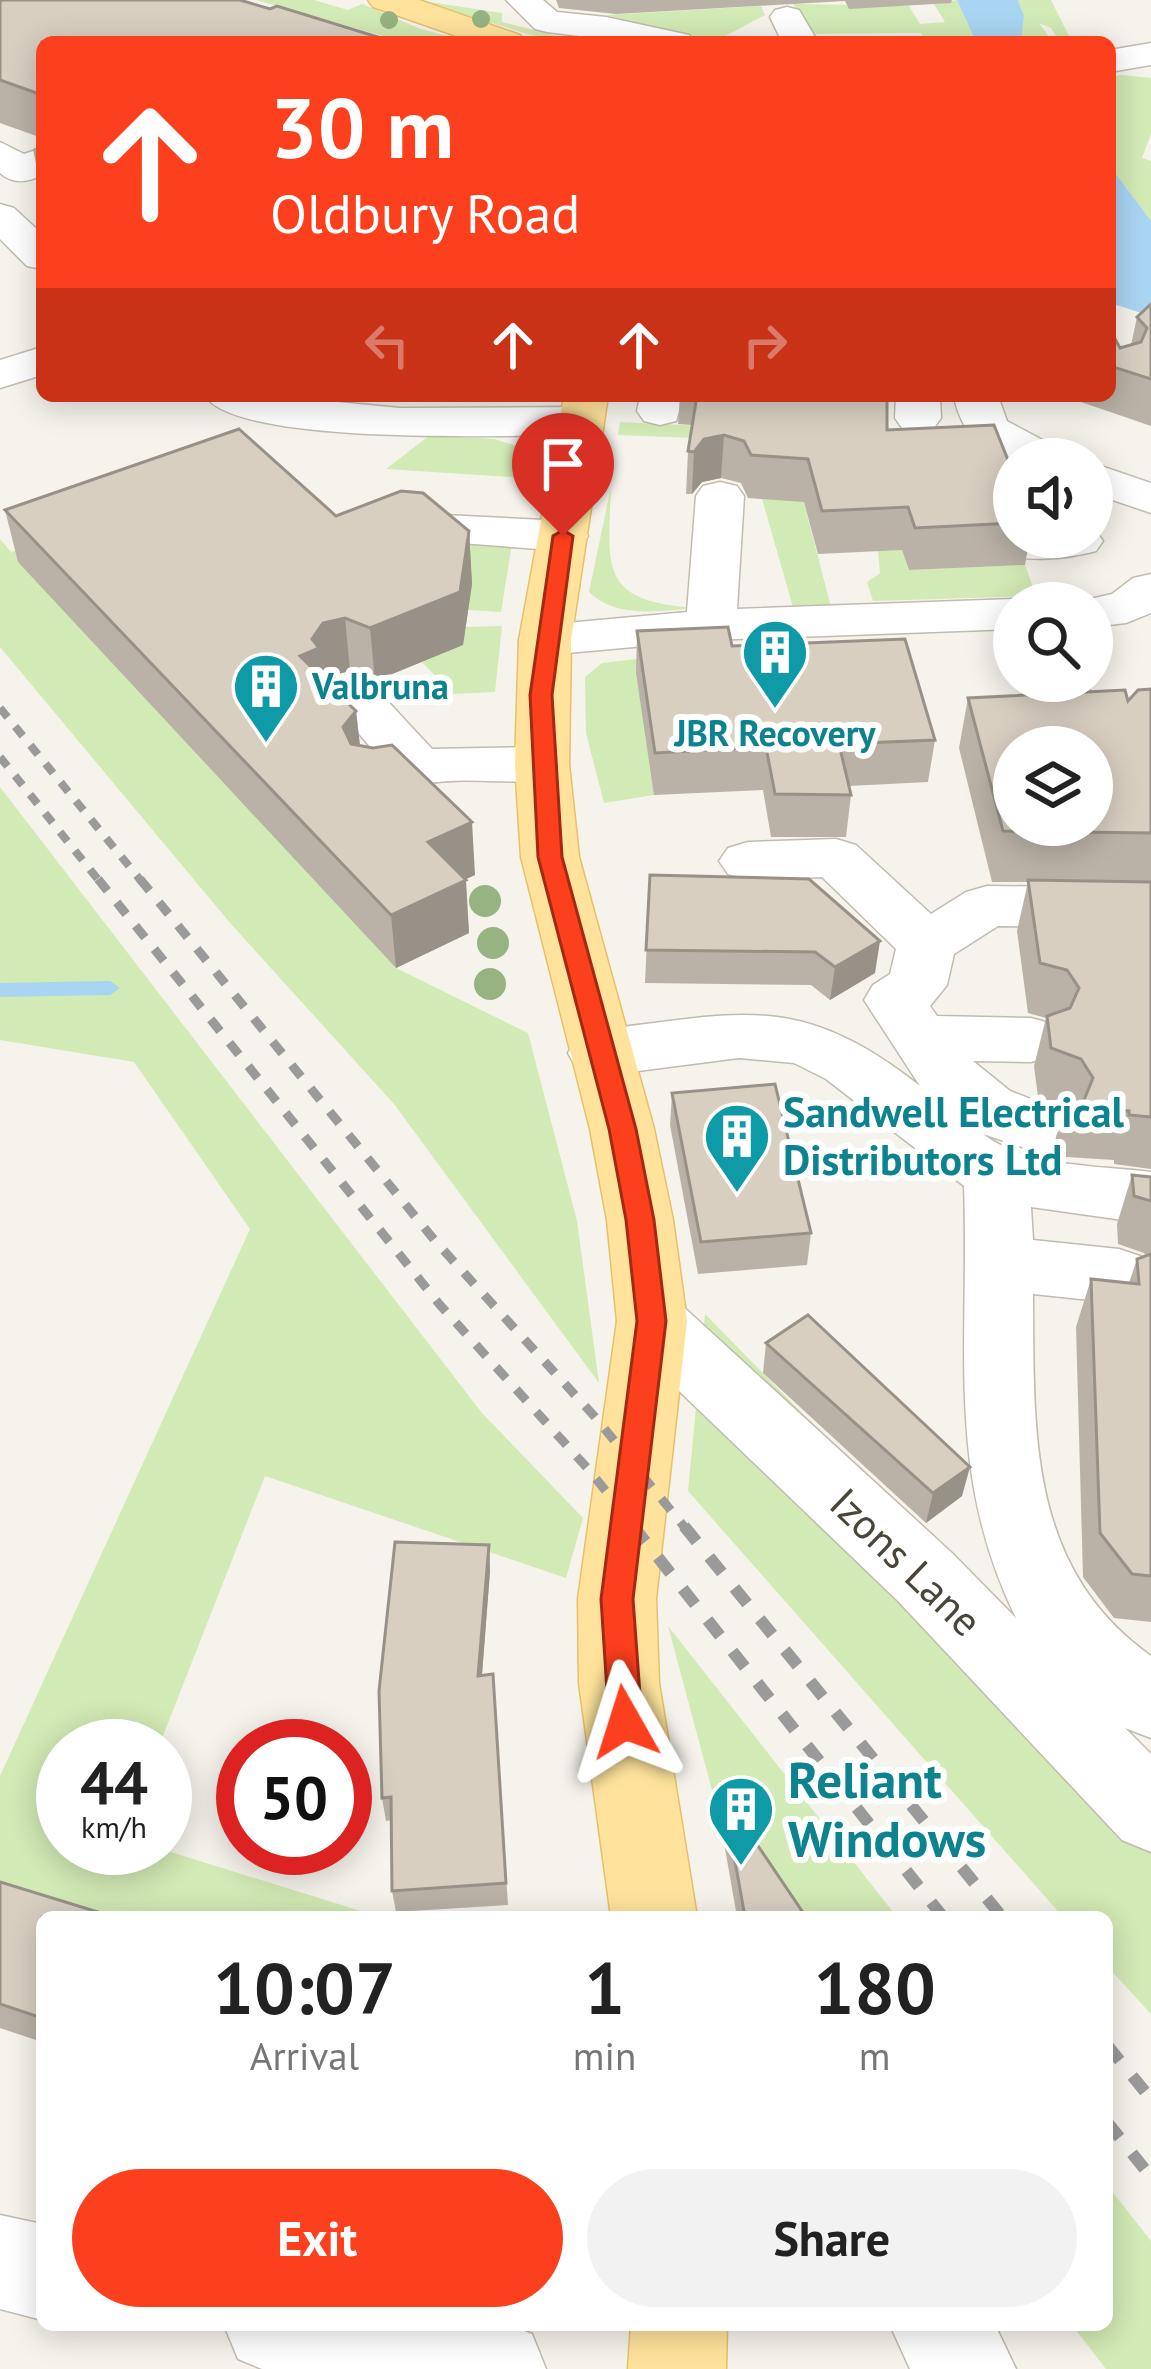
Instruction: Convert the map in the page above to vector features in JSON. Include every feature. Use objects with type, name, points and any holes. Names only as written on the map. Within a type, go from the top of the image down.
[{"type":"main road","points":[[385,0],[490,36]]},
{"type":"main road","points":[[583,409],[545,640],[542,764],[550,857],[631,1174],[652,1321],[617,1599],[620,1683],[653,1911]]},
{"type":"main road","points":[[677,2369],[679,2331]]},
{"type":"street","points":[[523,0],[547,22],[649,36]]},
{"type":"street","points":[[1116,60],[1151,54]]},
{"type":"street","points":[[0,154],[21,171],[36,163]]},
{"type":"street","points":[[0,374],[22,340]]},
{"type":"street","points":[[242,402],[349,418],[429,421],[583,409]]},
{"type":"street","points":[[386,402],[429,421]]},
{"type":"street","points":[[976,402],[988,431],[996,438]]},
{"type":"street","points":[[1113,485],[1151,499]]},
{"type":"street","points":[[711,625],[720,496]]},
{"type":"street","points":[[386,526],[563,536]]},
{"type":"street","points":[[1113,610],[1126,608],[1151,590]]},
{"type":"street","points":[[545,640],[711,625],[993,615]]},
{"type":"street","points":[[349,691],[399,775],[542,764]]},
{"type":"street","points":[[748,861],[836,858],[927,944]]},
{"type":"street","points":[[1151,908],[987,906],[927,944],[907,1019],[936,1064],[1005,1121],[1034,1182],[1151,1198]]},
{"type":"street","points":[[804,1042],[859,1025],[907,1019],[1031,1040]]},
{"type":"street","points":[[599,1053],[739,1036],[804,1042],[848,1063],[977,1165],[1019,1151]]},
{"type":"street","points":[[1019,1151],[999,1264],[996,1333],[1014,1520],[1056,1618],[1103,1669],[1151,1701]]},
{"type":"street","points":[[999,1264],[1119,1276]]},
{"type":"street","name":"Izons Lane","points":[[652,1321],[925,1576],[1151,1812]]},
{"type":"street","points":[[0,2262],[36,2271]]},
{"type":"street","points":[[303,2331],[497,2369]]},
{"type":"street","points":[[942,2331],[967,2369]]},
{"type":"green space","points":[[256,0],[314,0],[348,10],[362,4],[447,36],[383,36]]},
{"type":"green space","points":[[416,0],[502,13],[502,22],[557,36],[534,36]]},
{"type":"green space","points":[[957,0],[973,36],[814,34],[793,4],[909,6],[920,24],[945,22],[934,4]]},
{"type":"green space","points":[[1018,0],[1051,0],[1069,36],[1056,36],[1039,23],[1049,36],[1022,36],[1024,16]]},
{"type":"green space","points":[[761,6],[765,15],[725,36],[690,36],[606,15]]},
{"type":"green space","points":[[1116,76],[1151,78],[1151,134],[1142,158],[1151,161],[1151,221],[1116,174]]},
{"type":"green space","points":[[620,422],[954,438],[993,456],[993,467],[797,476],[831,607],[793,607],[762,499],[695,438],[618,435]]},
{"type":"green space","points":[[430,435],[494,439],[530,450],[533,462],[526,478],[386,469]]},
{"type":"green space","points":[[263,461],[245,481],[396,968],[528,1033],[577,1221],[599,1383],[394,1104],[231,924],[0,647],[0,539],[11,552]]},
{"type":"green space","points":[[611,487],[609,540],[616,576],[641,598],[696,608],[626,610],[589,592]]},
{"type":"green space","points":[[418,538],[512,544],[501,612],[468,610],[471,583]]},
{"type":"green space","points":[[902,550],[909,570],[1025,565],[1031,582],[993,582],[993,597],[873,601],[867,582],[880,573],[878,551]]},
{"type":"green space","points":[[502,626],[495,692],[453,694],[422,662],[463,645],[465,627]]},
{"type":"green space","points":[[663,656],[636,674],[660,794],[604,803],[586,733],[585,677],[602,663]]},
{"type":"green space","points":[[0,787],[482,1413],[583,1518],[566,1578],[265,1476],[170,1719],[36,1719],[36,1875],[192,1875],[192,1859],[216,1866],[216,1875],[245,1875],[361,1911],[36,1911],[36,1916],[0,1909],[0,1776],[250,1229],[134,1062],[0,1040]]},
{"type":"green space","points":[[705,1314],[1151,1769],[1151,2014],[1113,1973],[1113,1911],[1058,1911],[688,1491]]},
{"type":"green space","points":[[668,1626],[892,1911],[781,1911],[720,1820]]},
{"type":"green space","points":[[1113,2193],[1151,2241],[1151,2369],[1106,2369],[1077,2331],[1113,2331]]},
{"type":"water","points":[[957,0],[1018,0],[1024,16],[1022,36],[973,36]]},
{"type":"water","points":[[1116,174],[1151,221],[1151,316],[1116,305]]},
{"type":"building","points":[[0,0],[240,0],[270,9],[277,6],[374,36],[36,36],[36,93],[0,80]]},
{"type":"building","points":[[1151,304],[1151,379],[1116,368],[1116,341],[1120,348],[1141,342],[1147,328],[1137,317]]},
{"type":"building","points":[[696,402],[887,402],[887,430],[994,425],[999,438],[993,438],[993,524],[915,528],[908,507],[822,511],[808,459],[751,455],[744,441],[724,435],[704,439],[694,452],[688,451]]},
{"type":"building","name":"Valbruna","points":[[239,429],[336,516],[401,491],[423,493],[469,531],[460,592],[370,628],[345,618],[323,623],[312,639],[319,648],[300,656],[356,711],[343,727],[351,744],[392,745],[472,822],[428,842],[466,880],[391,915],[5,510]]},
{"type":"building","name":"JBR Recovery","points":[[728,627],[732,646],[905,639],[935,740],[839,744],[851,795],[775,794],[766,747],[655,753],[637,631]]},
{"type":"building","points":[[1151,689],[1151,833],[1113,832],[1113,726],[993,726],[993,793],[968,698],[1113,702],[1113,691],[1125,690],[1128,701],[1138,690]]},
{"type":"building","points":[[650,875],[809,879],[880,941],[835,967],[815,952],[646,950]]},
{"type":"building","points":[[1028,880],[1151,882],[1151,1117],[1064,1107],[1084,1100],[1093,1078],[1081,1059],[1051,1048],[1047,1016],[1070,1008],[1079,988],[1067,970],[1040,963]]},
{"type":"building","name":"Sandwell Electrical Distributors Ltd","points":[[775,1084],[811,1233],[701,1242],[672,1093]]},
{"type":"building","points":[[1132,1175],[1151,1177],[1151,1201],[1134,1196]]},
{"type":"building","points":[[1151,1254],[1151,1576],[1132,1574],[1100,1533],[1091,1279],[1139,1284],[1137,1259]]},
{"type":"building","points":[[808,1315],[970,1467],[933,1493],[766,1343]]},
{"type":"building","points":[[395,1542],[489,1545],[478,1676],[493,1674],[506,1883],[392,1891],[391,1797],[382,1798],[379,1691]]},
{"type":"building","points":[[723,1794],[802,1911],[744,1911]]},
{"type":"building","points":[[0,1882],[94,1911],[36,1911],[36,2016],[0,2004]]},
{"type":"waterway","points":[[0,990],[110,988]]},
{"type":"railway","points":[[0,708],[142,882]]},
{"type":"railway","points":[[0,757],[100,882]]},
{"type":"railway","points":[[98,879],[440,1305],[636,1529]]},
{"type":"railway","points":[[140,879],[436,1242],[595,1417],[686,1529]]},
{"type":"railway","points":[[633,1526],[938,1911]]},
{"type":"railway","points":[[684,1526],[997,1911]]},
{"type":"railway","points":[[1113,2052],[1151,2099]]},
{"type":"railway","points":[[1113,2130],[1151,2177]]},
{"type":"place","name":"JBR Recovery","points":[[775,711]]},
{"type":"place","name":"Valbruna","points":[[266,745]]},
{"type":"place","name":"Sandwell Electrical Distributors Ltd","points":[[737,1195]]},
{"type":"place","name":"Reliant Windows","points":[[741,1868]]},
{"type":"route","points":[[563,536],[541,695],[550,857],[622,1129],[640,1220],[652,1321],[617,1599],[625,1722]]}]
